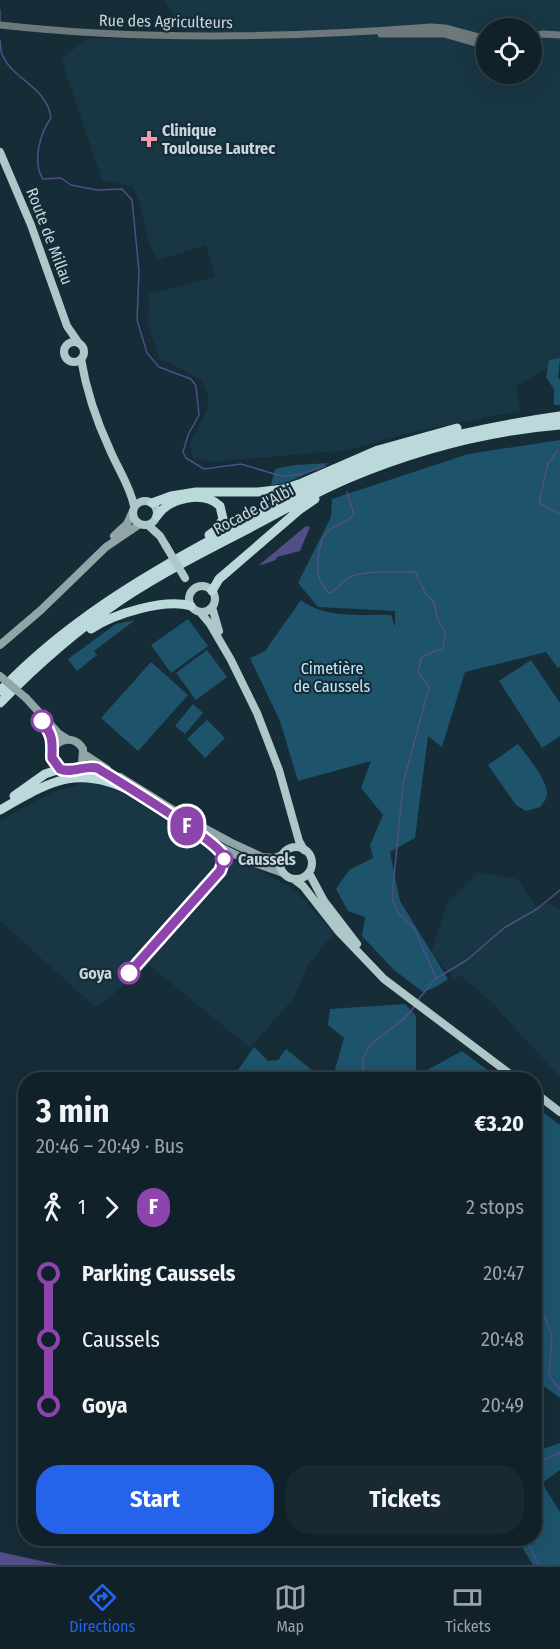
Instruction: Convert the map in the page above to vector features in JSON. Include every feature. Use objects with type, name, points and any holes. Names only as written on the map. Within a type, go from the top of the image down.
[{"type":"highway","points":[[148,501],[196,492],[258,492],[284,489],[356,458],[423,436],[474,424],[514,418],[560,416]]},
{"type":"highway","name":"Rocade d'Albi","points":[[0,691],[78,621],[134,583],[336,475],[404,449],[467,431],[560,416]]},
{"type":"highway","name":"Rocade d'Albi","points":[[0,703],[44,660],[101,615],[157,578],[314,494],[384,464],[476,438],[560,424]]},
{"type":"highway","points":[[212,591],[219,579],[299,510],[347,479]]},
{"type":"highway","points":[[157,517],[168,504],[190,498],[208,498],[220,506],[223,519],[220,525],[186,549],[181,556]]},
{"type":"highway","points":[[44,660],[55,656],[99,623],[120,614],[180,604],[191,606]]},
{"type":"highway","points":[[0,808],[45,774],[60,769]]},
{"type":"highway","points":[[0,808],[44,786],[76,777],[101,779],[135,793]]},
{"type":"main road","name":"Route de Millau","points":[[1,153],[31,225],[67,326],[78,342]]},
{"type":"main road","name":"Route de Millau","points":[[65,347],[67,326]]},
{"type":"main road","points":[[90,394],[79,372],[64,354],[65,347],[71,342],[78,342],[84,350],[81,359],[90,394],[109,448],[128,484],[135,520],[160,536]]},
{"type":"main road","points":[[71,362],[81,359]]},
{"type":"main road","points":[[128,484],[157,510],[160,536],[186,579],[191,606],[200,612],[210,624],[231,660]]},
{"type":"main road","points":[[0,638],[55,592],[127,524],[133,509],[148,501]]},
{"type":"main road","points":[[0,645],[41,610],[106,547],[157,517]]},
{"type":"main road","points":[[186,579],[212,591],[214,599],[212,607],[217,627],[257,713],[275,761],[299,841],[310,856],[310,870],[343,926],[368,957],[407,997]]},
{"type":"main road","points":[[190,593],[199,586]]},
{"type":"main road","points":[[200,612],[212,607]]},
{"type":"main road","points":[[0,676],[59,734],[77,742],[84,754],[167,807],[262,857],[274,858],[292,848],[304,850]]},
{"type":"main road","points":[[0,680],[25,700],[48,728],[54,747],[52,758],[60,769],[65,771],[90,766],[97,768],[226,848],[295,880],[303,886],[362,957],[384,979],[507,1072]]},
{"type":"main road","points":[[54,747],[67,739]]},
{"type":"main road","points":[[74,770],[82,764],[84,754]]},
{"type":"main road","points":[[275,761],[293,835],[292,848]]},
{"type":"main road","points":[[282,855],[280,864],[283,873]]},
{"type":"main road","points":[[295,880],[300,879],[310,870]]},
{"type":"main road","points":[[542,1097],[560,1110]]},
{"type":"street","name":"Rue des Agriculteurs","points":[[2,25],[96,34],[256,36],[431,27],[445,28],[476,36]]},
{"type":"street","name":"Rue des Agriculteurs","points":[[328,33],[341,35],[432,33],[476,43]]},
{"type":"street","points":[[542,34],[560,35]]},
{"type":"shaded area","points":[[165,0],[560,0],[560,362],[516,386],[521,411],[416,431],[349,450],[211,462],[193,458],[190,443],[207,410],[208,395],[201,380],[159,358],[148,326],[149,294],[215,277],[206,245],[158,260],[149,244],[140,204],[133,187],[102,180],[61,58],[90,38],[194,39],[176,20]]},
{"type":"shaded area","points":[[306,526],[310,527],[300,551],[277,557],[276,560],[258,566]]},
{"type":"shaded area","points":[[88,781],[123,793],[214,851],[250,865],[296,891],[334,933],[308,965],[294,998],[250,1048],[149,965],[96,1008],[0,921],[0,821],[51,793]]},
{"type":"shaded area","points":[[479,872],[517,879],[535,905],[552,904],[560,910],[560,1077],[491,1002],[460,974],[455,979],[431,953],[447,904]]},
{"type":"shaded area","points":[[0,1552],[60,1565],[0,1565]]},
{"type":"green space","points":[[560,358],[558,377],[560,405],[554,405],[554,389],[546,377],[549,360]]},
{"type":"green space","name":"Cimetière de Caussels","points":[[560,440],[560,667],[558,668],[546,652],[465,672],[442,747],[428,736],[415,838],[390,852],[400,901],[448,979],[423,992],[394,970],[362,936],[365,917],[348,911],[336,889],[349,870],[373,858],[370,845],[383,815],[361,788],[371,761],[298,781],[280,721],[250,658],[265,651],[301,600],[332,613],[391,615],[395,627],[395,611],[318,607],[298,583],[331,517],[332,499],[468,454]]},
{"type":"green space","points":[[330,463],[286,483],[271,485],[275,469],[295,465]]},
{"type":"green space","points":[[188,619],[208,646],[171,673],[151,645]]},
{"type":"green space","points":[[135,620],[94,651],[97,655],[77,671],[68,659],[116,624]]},
{"type":"green space","points":[[207,650],[227,677],[196,700],[176,673]]},
{"type":"green space","points":[[531,660],[560,703],[560,736],[542,748],[499,681]]},
{"type":"green space","points":[[151,662],[188,695],[138,751],[101,718]]},
{"type":"green space","points":[[193,704],[203,713],[185,734],[175,726]]},
{"type":"green space","points":[[207,720],[225,738],[205,758],[187,739]]},
{"type":"green space","points":[[518,744],[544,782],[547,795],[540,807],[526,811],[516,805],[488,765]]},
{"type":"green space","points":[[405,1004],[416,1016],[416,1072],[334,1072],[344,1038],[328,1025],[330,1009]]},
{"type":"green space","points":[[254,1047],[268,1061],[278,1060],[286,1049],[314,1072],[237,1072]]},
{"type":"green space","points":[[462,1051],[490,1072],[423,1072]]},
{"type":"green space","points":[[542,1112],[560,1125],[560,1398],[544,1386],[542,1367]]},
{"type":"green space","points":[[560,1443],[560,1470],[542,1483],[542,1449]]},
{"type":"green space","points":[[542,1483],[560,1512],[560,1565],[533,1565],[521,1546],[542,1546]]},
{"type":"waterway","points":[[0,10],[0,23]]},
{"type":"waterway","points":[[0,40],[1,52],[7,63],[43,98],[48,107],[51,118],[41,139],[38,156],[43,179],[61,178],[71,185],[97,190],[122,189],[132,200],[139,271],[137,320],[147,353],[159,367],[191,379],[196,386],[199,415],[188,435],[183,452],[186,458],[204,469],[241,464],[281,476],[299,475],[325,466]]},
{"type":"waterway","points":[[558,450],[548,463],[539,503],[560,514]]},
{"type":"waterway","points":[[347,492],[354,514],[327,532],[320,547],[318,572],[323,586],[329,593],[355,575],[415,572],[426,594],[434,602],[437,617],[445,632],[443,650],[434,651],[421,658],[418,672],[429,687],[403,784],[392,898],[398,913],[414,928],[436,978]]},
{"type":"waterway","points":[[418,1000],[435,979],[467,960],[504,928],[537,909],[560,890]]},
{"type":"waterway","points":[[365,1072],[364,1056],[369,1047],[397,1025],[414,1007]]},
{"type":"waterway","points":[[542,1310],[552,1336],[549,1375],[560,1390]]},
{"type":"waterway","points":[[542,1461],[560,1453]]},
{"type":"waterway","points":[[529,1546],[539,1565]]},
{"type":"bus line","name":"F","points":[[42,721],[53,738],[52,758],[60,769],[70,771],[90,766],[97,768],[188,827],[216,847],[224,856],[220,871],[129,973]]},
{"type":"place","name":"Clinique Toulouse Lautrec","points":[[149,139]]},
{"type":"place","name":"Caussels","points":[[224,859]]},
{"type":"place","name":"Goya","points":[[129,973]]}]
